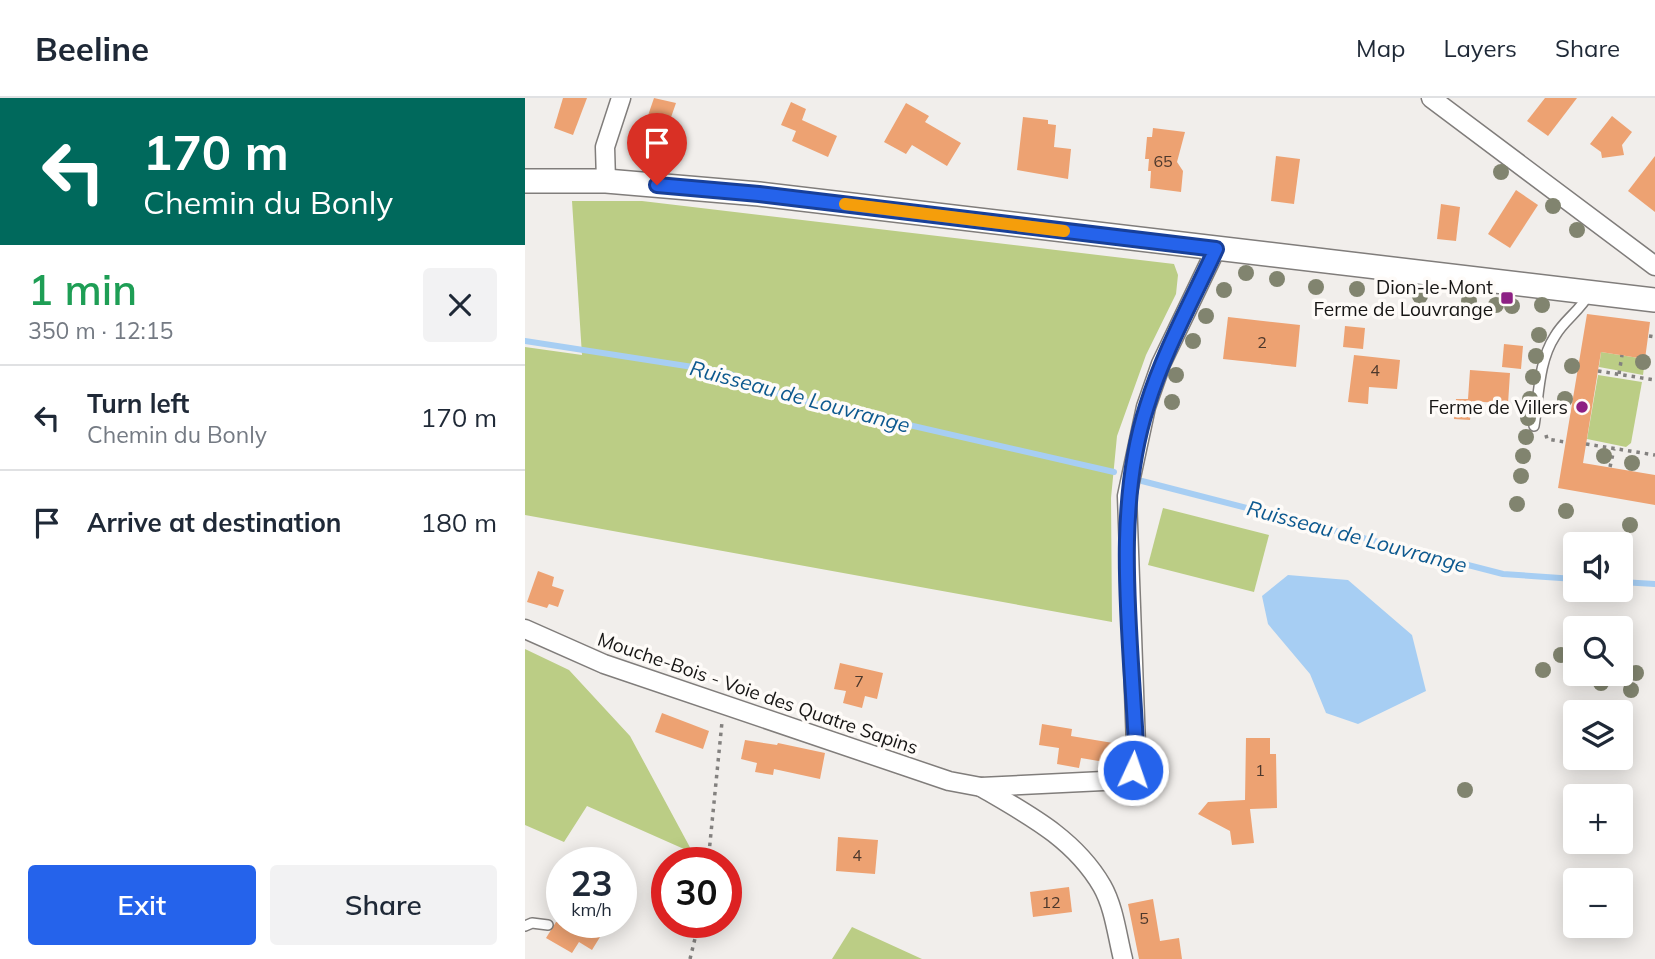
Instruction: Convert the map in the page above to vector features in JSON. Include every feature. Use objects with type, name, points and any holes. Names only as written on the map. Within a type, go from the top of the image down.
[{"type":"street","points":[[606,181],[605,148],[621,98]]},
{"type":"street","points":[[1431,98],[1655,266]]},
{"type":"street","points":[[525,181],[606,181],[759,194],[1655,300]]},
{"type":"street","points":[[981,787],[1116,783],[1124,780],[1133,770],[1136,746],[1127,496],[1146,407],[1161,364],[1216,249]]},
{"type":"street","name":"Mouche-Bois - Voie des Quatre Sapins","points":[[525,629],[604,664],[723,706],[949,781],[981,787]]},
{"type":"street","points":[[981,787],[1040,821],[1085,862],[1103,888],[1123,959]]},
{"type":"lane","points":[[1534,426],[1543,361],[1555,335],[1581,309],[1590,292]]},
{"type":"lane","points":[[525,926],[532,923],[546,925]]},
{"type":"path","points":[[1649,336],[1655,337]]},
{"type":"path","points":[[1619,374],[1622,355]]},
{"type":"path","points":[[1598,371],[1655,380]]},
{"type":"path","points":[[1534,426],[1546,432],[1547,439],[1565,442]]},
{"type":"path","points":[[1586,444],[1655,455]]},
{"type":"path","points":[[1610,467],[1614,449]]},
{"type":"path","points":[[710,847],[723,706]]},
{"type":"path","points":[[690,959],[695,938]]},
{"type":"green space","points":[[572,201],[642,201],[1174,264],[1178,275],[1176,294],[1146,355],[1117,436],[1111,498],[1112,622],[525,515],[525,347],[582,355]]},
{"type":"green space","points":[[1601,352],[1645,359],[1643,375],[1599,367]]},
{"type":"green space","points":[[1598,375],[1642,382],[1631,443],[1626,447],[1587,439]]},
{"type":"green space","points":[[1163,508],[1269,535],[1254,592],[1148,565]]},
{"type":"green space","points":[[525,649],[569,670],[630,736],[690,847],[679,847],[587,806],[564,842],[525,825]]},
{"type":"green space","points":[[852,927],[922,959],[832,959]]},
{"type":"water","points":[[1288,575],[1348,580],[1412,635],[1426,691],[1358,724],[1326,713],[1310,674],[1268,624],[1262,596]]},
{"type":"building","points":[[563,98],[587,98],[573,135],[554,128]]},
{"type":"building","points":[[654,98],[676,103],[661,146],[640,139]]},
{"type":"building","points":[[1545,98],[1577,98],[1548,136],[1527,121]]},
{"type":"building","points":[[791,102],[806,109],[802,120],[837,136],[828,157],[792,141],[796,131],[781,125]]},
{"type":"building","points":[[906,103],[929,116],[925,122],[961,143],[947,166],[912,145],[906,154],[884,142]]},
{"type":"building","points":[[1612,116],[1632,132],[1622,145],[1624,155],[1602,158],[1601,152],[1590,144]]},
{"type":"building","points":[[1023,117],[1048,120],[1048,124],[1056,125],[1054,147],[1071,149],[1068,179],[1017,170]]},
{"type":"building","points":[[1153,128],[1185,132],[1177,162],[1183,171],[1181,192],[1150,188],[1149,159],[1145,159],[1147,137],[1152,137]]},
{"type":"building","points":[[1276,156],[1300,159],[1294,204],[1271,201]]},
{"type":"building","points":[[1655,156],[1655,212],[1628,191]]},
{"type":"building","points":[[1516,190],[1538,205],[1510,248],[1488,234]]},
{"type":"building","points":[[1441,204],[1460,207],[1456,241],[1437,239]]},
{"type":"building","name":"Ferme de Villers","points":[[1587,314],[1650,322],[1645,359],[1601,352],[1583,463],[1655,475],[1655,505],[1558,488]]},
{"type":"building","points":[[1228,317],[1300,325],[1296,367],[1223,359]]},
{"type":"building","points":[[1345,326],[1365,328],[1363,349],[1343,347]]},
{"type":"building","points":[[1504,344],[1523,346],[1521,369],[1502,367]]},
{"type":"building","points":[[1354,355],[1400,360],[1397,389],[1369,387],[1368,404],[1348,402]]},
{"type":"building","points":[[1470,370],[1510,373],[1508,404],[1472,401],[1470,420],[1454,419],[1456,399],[1468,399]]},
{"type":"building","points":[[538,571],[554,577],[552,586],[564,590],[558,607],[549,604],[547,608],[527,602]]},
{"type":"building","points":[[840,663],[883,673],[877,699],[865,696],[862,708],[843,703],[846,691],[834,689]]},
{"type":"building","points":[[662,713],[709,731],[703,749],[655,732]]},
{"type":"building","points":[[1042,724],[1072,729],[1071,736],[1125,745],[1122,765],[1081,758],[1079,768],[1057,764],[1059,748],[1039,745]]},
{"type":"building","points":[[1246,738],[1270,738],[1270,754],[1276,754],[1277,808],[1250,809],[1254,843],[1232,845],[1230,831],[1198,814],[1208,802],[1245,800]]},
{"type":"building","points":[[745,740],[778,743],[825,753],[820,779],[774,769],[773,775],[755,772],[757,763],[741,759]]},
{"type":"building","points":[[838,837],[878,840],[875,874],[836,871]]},
{"type":"building","points":[[1069,887],[1072,912],[1033,917],[1030,892]]},
{"type":"building","points":[[1153,899],[1160,941],[1179,938],[1182,959],[1139,959],[1128,904]]},
{"type":"building","points":[[546,938],[599,938],[592,950],[579,942],[572,953]]},
{"type":"waterway","name":"Ruisseau de Louvrange","points":[[525,341],[725,372],[787,397],[1114,472]]},
{"type":"waterway","name":"Ruisseau de Louvrange","points":[[1142,481],[1503,574],[1563,578]]},
{"type":"waterway","name":"Ruisseau de Louvrange","points":[[1633,583],[1655,584]]},
{"type":"slow traffic","points":[[845,204],[1064,231]]},
{"type":"place","name":"Dion-le-Mont Ferme de Louvrange","points":[[1507,298]]},
{"type":"place","name":"Ferme de Villers","points":[[1582,407]]},
{"type":"route","points":[[657,185],[759,194],[1216,249],[1161,364],[1146,407],[1127,496],[1136,746],[1133,770]]}]
